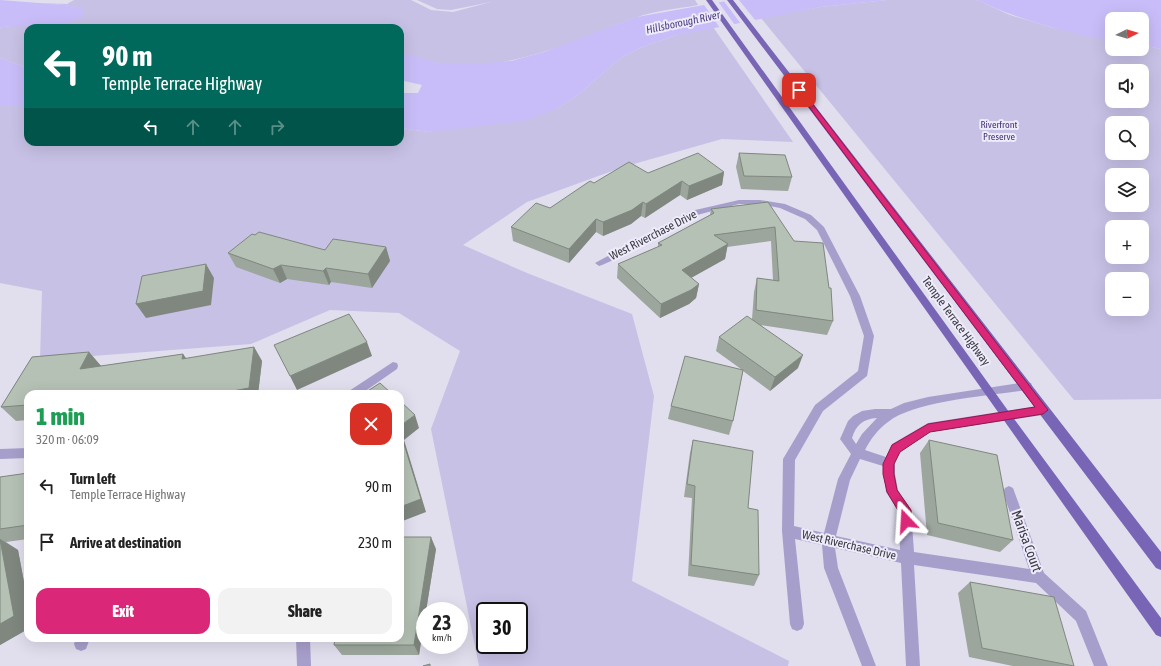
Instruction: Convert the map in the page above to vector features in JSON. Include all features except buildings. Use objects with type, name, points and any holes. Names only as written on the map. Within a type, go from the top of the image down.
[{"type":"main road","name":"Temple Terrace Highway","points":[[710,0],[1005,415],[1161,630]]},
{"type":"main road","name":"Temple Terrace Highway","points":[[730,0],[1161,563]]},
{"type":"street","name":"West Riverchase Drive","points":[[599,263],[624,252],[694,213],[739,202],[760,202],[782,206],[808,217],[821,229],[855,296],[870,336],[863,373],[819,408],[789,459],[788,531],[907,558],[1039,577]]},
{"type":"street","points":[[359,390],[393,366]]},
{"type":"street","points":[[869,666],[831,568],[828,541],[844,478],[866,437],[884,418],[908,406],[928,401],[1027,386]]},
{"type":"street","points":[[913,666],[905,510],[892,492],[888,474],[889,464],[896,448],[928,428],[1043,410]]},
{"type":"street","points":[[889,464],[857,453],[846,439],[848,429],[855,420],[864,415],[876,413],[891,414]]},
{"type":"street","points":[[0,454],[24,453]]},
{"type":"street","name":"Marisa Court","points":[[1009,492],[1039,577],[1081,616],[1101,666]]},
{"type":"street","points":[[788,531],[797,624]]},
{"type":"street","points":[[304,642],[304,666]]},
{"type":"green space","points":[[74,0],[411,0],[431,10],[453,12],[491,2],[451,10],[437,9],[417,0],[695,0],[698,5],[658,11],[643,15],[563,45],[514,60],[489,64],[464,65],[438,63],[404,53],[404,24],[47,24],[83,9],[65,5],[36,3],[67,4]]},
{"type":"green space","name":"Riverfront Preserve","points":[[887,0],[977,0],[1010,15],[1050,27],[1105,39],[1105,56],[1149,56],[1149,46],[1161,49],[1161,399],[1074,400],[761,18],[821,7]]},
{"type":"green space","points":[[24,25],[24,67],[0,58],[0,29],[2,27]]},
{"type":"green space","points":[[713,27],[793,142],[722,139],[623,167],[527,202],[463,245],[527,273],[632,314],[654,396],[632,581],[789,661],[788,666],[479,666],[477,654],[528,654],[528,602],[476,602],[476,651],[468,612],[468,602],[466,602],[431,429],[460,351],[399,313],[330,310],[251,344],[40,360],[42,291],[0,283],[0,106],[24,106],[24,146],[404,146],[404,129],[429,132],[558,108],[578,95],[619,59],[642,47],[674,36]]},
{"type":"water","points":[[0,0],[84,8],[83,16],[66,24],[24,24],[24,26],[2,27],[0,29]]},
{"type":"water","name":"Hillsborough River","points":[[732,0],[887,0],[821,7],[674,36],[642,47],[619,59],[578,95],[558,108],[525,121],[429,132],[404,129],[404,93],[418,93],[422,85],[404,81],[404,53],[439,63],[474,64],[511,61],[544,52],[637,17]]},
{"type":"water","points":[[977,0],[1161,0],[1161,49],[1149,46],[1149,12],[1105,12],[1105,40],[1043,25]]},
{"type":"water","points":[[0,58],[24,67],[24,106],[0,106]]},
{"type":"pier","points":[[717,0],[735,25],[720,28],[702,2]]},
{"type":"pier","points":[[723,0],[739,0],[756,21],[741,24]]},
{"type":"route","points":[[799,90],[1027,386],[1043,410],[928,428],[896,448],[889,464],[888,474],[892,492],[905,510],[906,521]]}]
